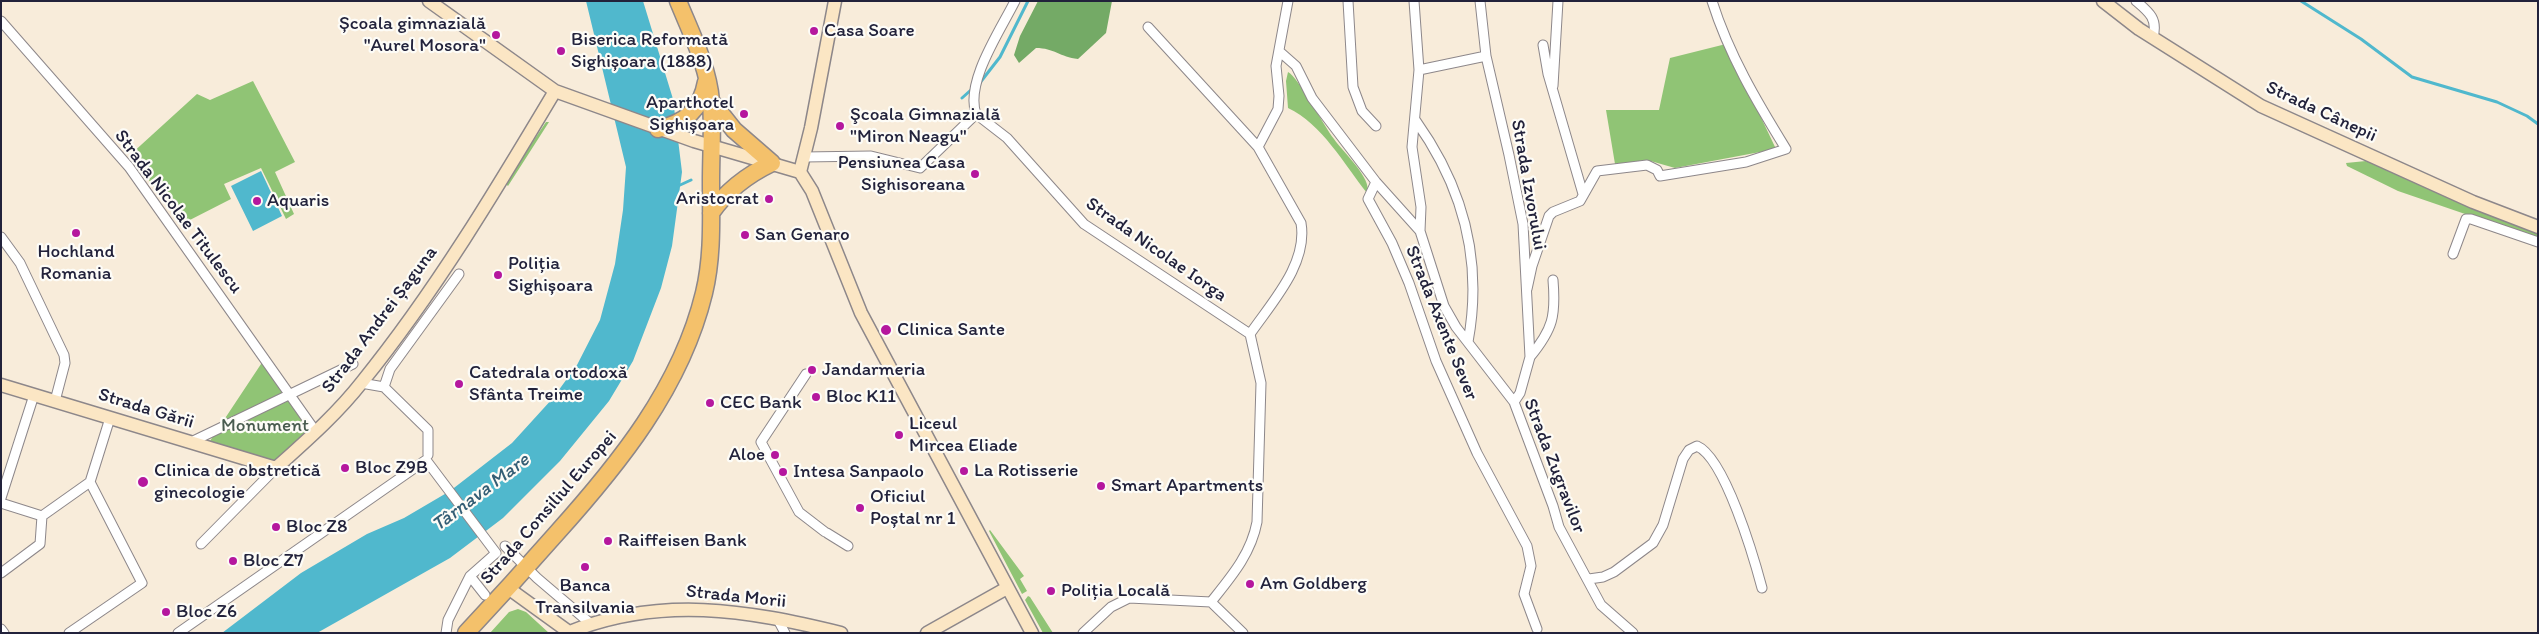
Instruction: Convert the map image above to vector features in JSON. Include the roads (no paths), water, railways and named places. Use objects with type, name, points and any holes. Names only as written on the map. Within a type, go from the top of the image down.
[{"type":"highway","name":"Strada Consiliul Europei","points":[[466,633],[611,470],[637,435],[668,384],[686,347],[704,292],[710,257],[711,101],[707,77],[678,1]]},
{"type":"highway","points":[[658,129],[673,125],[688,117],[702,98],[707,77]]},
{"type":"highway","points":[[711,101],[734,130],[772,163],[741,180],[711,213]]},
{"type":"street","points":[[429,1],[555,91],[711,147],[800,172],[812,191],[862,313],[1032,633]]},
{"type":"street","points":[[800,172],[836,1]]},
{"type":"street","points":[[804,156],[871,156],[920,168],[976,114],[973,104],[973,92],[984,64],[1015,1]]},
{"type":"street","points":[[1258,147],[1278,109],[1279,96],[1276,66],[1288,1]]},
{"type":"street","points":[[1348,1],[1353,87],[1362,111],[1376,126]]},
{"type":"street","name":"Strada Zugravilor","points":[[1414,1],[1419,70],[1416,121],[1412,147],[1421,207],[1420,231],[1444,306],[1456,327],[1514,402],[1559,527],[1589,579],[1601,605],[1632,633]]},
{"type":"street","name":"Strada Izvorului","points":[[1480,1],[1486,56],[1523,224],[1530,357],[1520,392],[1514,402]]},
{"type":"street","points":[[1553,90],[1558,1]]},
{"type":"street","points":[[1527,290],[1532,266],[1549,216],[1552,212],[1580,201],[1584,197],[1592,177],[1597,171],[1647,165],[1657,170],[1660,176],[1746,162],[1786,149],[1754,95],[1724,38],[1712,1]]},
{"type":"street","name":"Strada Cânepii","points":[[2103,1],[2153,37],[2261,106],[2473,202],[2538,227]]},
{"type":"street","points":[[2136,1],[2154,20],[2153,37]]},
{"type":"street","name":"Strada Nicolae Titulescu","points":[[1,21],[129,167],[316,432]]},
{"type":"street","points":[[1148,27],[1258,147],[1291,202],[1301,223],[1303,235],[1300,256],[1250,334],[1260,383],[1256,522],[1252,541],[1245,557],[1211,602]]},
{"type":"street","points":[[1543,45],[1548,74],[1584,197]]},
{"type":"street","points":[[1279,51],[1296,66],[1312,98],[1376,182]]},
{"type":"street","points":[[1419,70],[1486,56]]},
{"type":"street","name":"Strada Andrei Șaguna","points":[[201,544],[276,468],[316,432],[362,383],[446,265],[555,91]]},
{"type":"street","name":"Strada Nicolae Iorga","points":[[976,114],[1007,138],[1073,214],[1084,224],[1250,334]]},
{"type":"street","points":[[1416,121],[1437,152],[1466,221],[1475,282],[1468,342]]},
{"type":"street","name":"Strada Zugravilor","points":[[1376,182],[1420,231]]},
{"type":"street","name":"Strada Axente Sever","points":[[1376,182],[1368,199],[1392,243],[1409,283],[1436,361],[1477,453],[1527,546],[1530,566],[1524,594],[1537,629]]},
{"type":"street","points":[[2453,254],[2466,219],[2538,242]]},
{"type":"street","points":[[1,238],[20,263],[64,355],[65,363],[55,401]]},
{"type":"street","name":"Strada Andrei Șaguna","points":[[384,387],[390,369],[459,274]]},
{"type":"street","points":[[1530,357],[1543,342],[1554,318],[1553,280]]},
{"type":"street","name":"Strada Andrei Șaguna","points":[[191,442],[353,364]]},
{"type":"street","points":[[806,374],[762,442],[799,512],[848,546]]},
{"type":"street","points":[[362,383],[384,387],[428,430],[427,457],[496,553],[470,576],[448,620],[446,633]]},
{"type":"street","name":"Strada Gării","points":[[1,385],[276,468]]},
{"type":"street","points":[[1,498],[34,395]]},
{"type":"street","points":[[42,516],[90,482],[110,418]]},
{"type":"street","points":[[1589,579],[1603,577],[1614,572],[1653,543],[1664,525],[1683,459],[1689,450],[1697,446],[1708,454],[1741,518],[1762,588]]},
{"type":"street","points":[[178,633],[427,457]]},
{"type":"street","points":[[69,633],[142,583],[90,482]]},
{"type":"street","points":[[1,503],[42,516]]},
{"type":"street","points":[[1,573],[40,544],[42,516]]},
{"type":"street","points":[[505,546],[526,567],[592,624]]},
{"type":"street","points":[[470,576],[485,595]]},
{"type":"street","name":"Strada Morii","points":[[508,588],[568,632],[630,613],[676,609],[728,611],[777,618],[841,633]]},
{"type":"street","points":[[927,633],[1007,588]]},
{"type":"street","points":[[1083,633],[1111,607],[1129,598],[1211,602],[1243,633]]},
{"type":"street","points":[[777,618],[785,633]]},
{"type":"street","points":[[1,630],[4,633]]},
{"type":"water","name":"Târnava Mare","points":[[586,1],[643,1],[673,99],[682,172],[672,246],[661,288],[633,361],[609,401],[560,461],[503,518],[450,558],[317,633],[222,633],[301,573],[367,534],[404,518],[450,491],[512,443],[553,398],[577,365],[600,320],[615,264],[623,210],[626,167]]},
{"type":"water","name":"Aquaris","points":[[261,171],[282,216],[253,231],[231,186]]},
{"type":"waterway","points":[[979,84],[1000,57],[1028,1]]},
{"type":"waterway","points":[[2301,1],[2361,39],[2412,77],[2497,102],[2527,116],[2538,124]]},
{"type":"waterway","points":[[962,98],[972,89]]},
{"type":"waterway","points":[[678,186],[691,180]]},
{"type":"place","name":"Casa Soare","points":[[814,31]]},
{"type":"place","name":"Școala gimnazială \"Aurel Mosora\"","points":[[496,35]]},
{"type":"place","name":"Biserica Reformată Sighișoara (1888)","points":[[561,51]]},
{"type":"place","name":"Aparthotel Sighișoara","points":[[744,114]]},
{"type":"place","name":"Şcoala Gimnazială \"Miron Neagu\"","points":[[840,126]]},
{"type":"place","name":"Pensiunea Casa Sighisoreana","points":[[975,174]]},
{"type":"place","name":"Aristocrat","points":[[769,199]]},
{"type":"place","name":"Aquaris","points":[[257,201]]},
{"type":"place","name":"Hochland Romania","points":[[76,233]]},
{"type":"place","name":"San Genaro","points":[[745,235]]},
{"type":"place","name":"Poliția Sighișoara","points":[[498,275]]},
{"type":"place","name":"Clinica Sante","points":[[886,330]]},
{"type":"place","name":"Jandarmeria","points":[[812,370]]},
{"type":"place","name":"Catedrala ortodoxă Sfânta Treime","points":[[459,384]]},
{"type":"place","name":"Bloc K11","points":[[816,397]]},
{"type":"place","name":"CEC Bank","points":[[710,403]]},
{"type":"place","name":"Liceul Mircea Eliade","points":[[899,435]]},
{"type":"place","name":"Aloe","points":[[775,455]]},
{"type":"place","name":"Bloc Z9B","points":[[345,468]]},
{"type":"place","name":"La Rotisserie","points":[[964,471]]},
{"type":"place","name":"Intesa Sanpaolo","points":[[783,472]]},
{"type":"place","name":"Clinica de obstretică ginecologie","points":[[143,482]]},
{"type":"place","name":"Smart Apartments","points":[[1101,486]]},
{"type":"place","name":"Oficiul Poștal nr 1","points":[[860,508]]},
{"type":"place","name":"Bloc Z8","points":[[276,527]]},
{"type":"place","name":"Raiffeisen Bank","points":[[608,541]]},
{"type":"place","name":"Bloc Z7","points":[[233,561]]},
{"type":"place","name":"Banca Transilvania","points":[[585,567]]},
{"type":"place","name":"Am Goldberg","points":[[1250,584]]},
{"type":"place","name":"Poliția Locală","points":[[1051,591]]},
{"type":"place","name":"Bloc Z6","points":[[166,612]]},
{"type":"park label","name":"Monument","points":[[265,426]]}]
